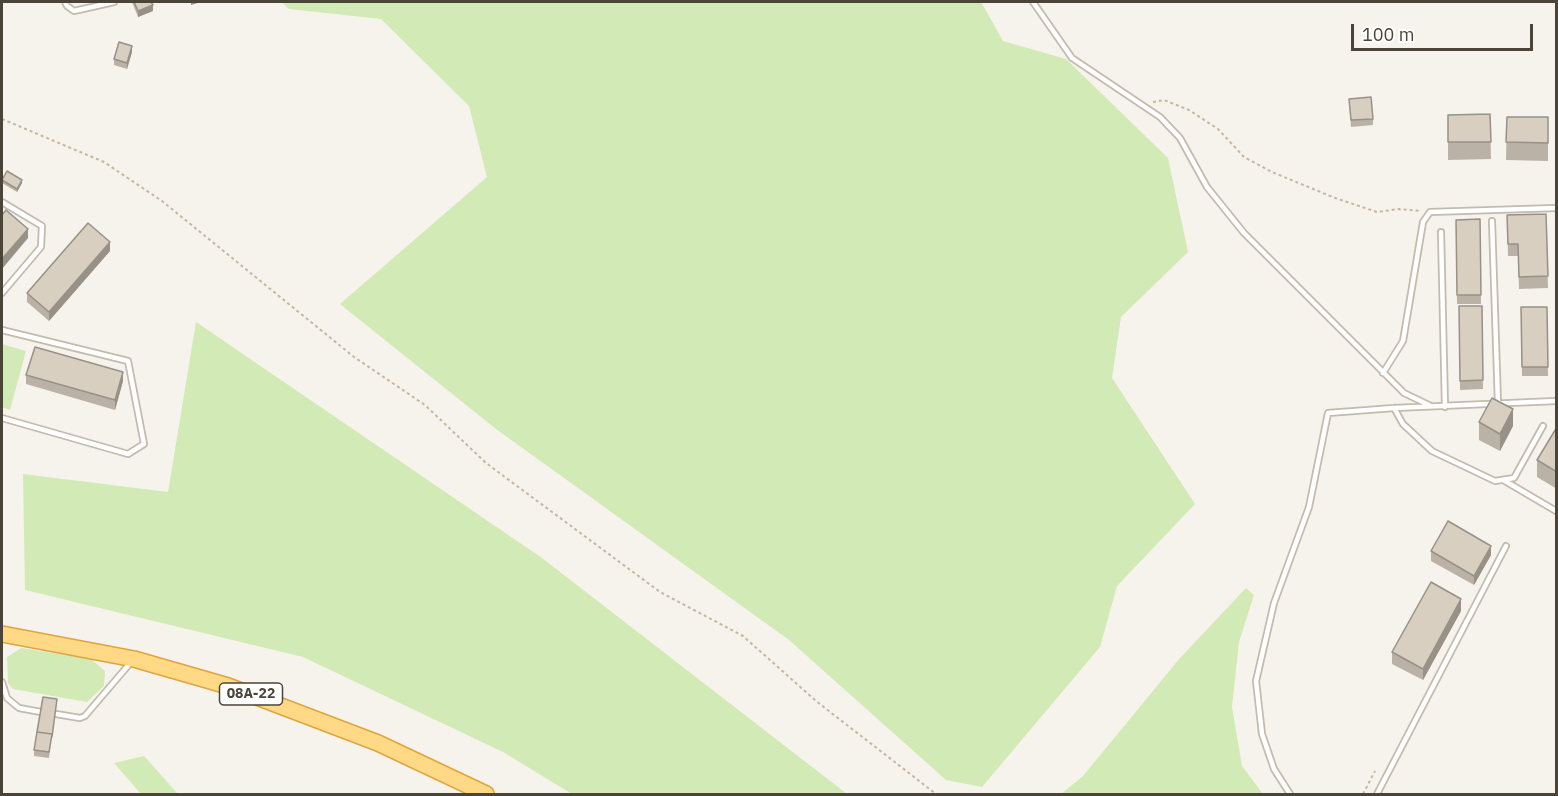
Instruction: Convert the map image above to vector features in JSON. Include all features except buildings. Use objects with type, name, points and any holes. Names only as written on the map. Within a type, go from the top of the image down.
[{"type":"highway","name":"08А-22","points":[[2,634],[134,659],[228,686],[320,719],[417,761],[486,795]]},
{"type":"lane","points":[[65,2],[74,11],[114,2]]},
{"type":"lane","points":[[1033,2],[1072,58],[1160,117],[1180,138],[1207,187],[1244,233],[1383,374],[1404,393],[1422,404],[1445,407]]},
{"type":"lane","points":[[2,202],[42,226],[41,247],[2,293]]},
{"type":"lane","points":[[1383,374],[1403,341],[1423,222],[1430,212],[1557,208]]},
{"type":"lane","points":[[1492,221],[1498,404]]},
{"type":"lane","points":[[1441,232],[1445,407]]},
{"type":"lane","points":[[2,330],[129,361],[144,444],[128,454],[2,418]]},
{"type":"lane","points":[[1290,795],[1275,769],[1262,734],[1256,681],[1266,633],[1310,507],[1328,413],[1557,401]]},
{"type":"lane","points":[[1394,408],[1403,424],[1432,451],[1494,481],[1514,478],[1543,426]]},
{"type":"lane","points":[[1505,481],[1557,511]]},
{"type":"lane","points":[[1377,795],[1506,546]]},
{"type":"lane","points":[[56,714],[80,718],[85,716],[134,659]]},
{"type":"lane","points":[[2,682],[7,698],[12,703],[19,708],[41,711]]},
{"type":"path","points":[[1139,104],[1164,100],[1189,110],[1218,129],[1244,157],[1272,172],[1335,198],[1377,212],[1399,209],[1430,212]]},
{"type":"path","points":[[2,119],[104,162],[162,201],[354,357],[425,405],[486,463],[550,513],[660,592],[743,636],[816,701],[936,795]]},
{"type":"path","points":[[1364,795],[1375,771]]},
{"type":"green space","points":[[281,2],[981,2],[1003,41],[1066,59],[1168,158],[1188,252],[1121,317],[1112,378],[1195,504],[1117,586],[1100,647],[982,787],[946,780],[789,640],[496,429],[340,304],[487,177],[469,106],[381,19],[289,9]]},
{"type":"green space","points":[[196,322],[542,558],[847,794],[572,794],[503,752],[303,657],[25,590],[23,474],[168,492]]},
{"type":"green space","points":[[2,344],[26,351],[10,410],[2,407]]},
{"type":"green space","points":[[1246,588],[1254,595],[1239,642],[1232,707],[1242,766],[1263,794],[1061,794],[1083,776],[1180,658]]},
{"type":"green space","points":[[21,648],[91,659],[105,671],[104,686],[87,702],[13,689],[8,683],[7,657]]},
{"type":"green space","points":[[144,756],[178,794],[141,794],[114,763]]}]
